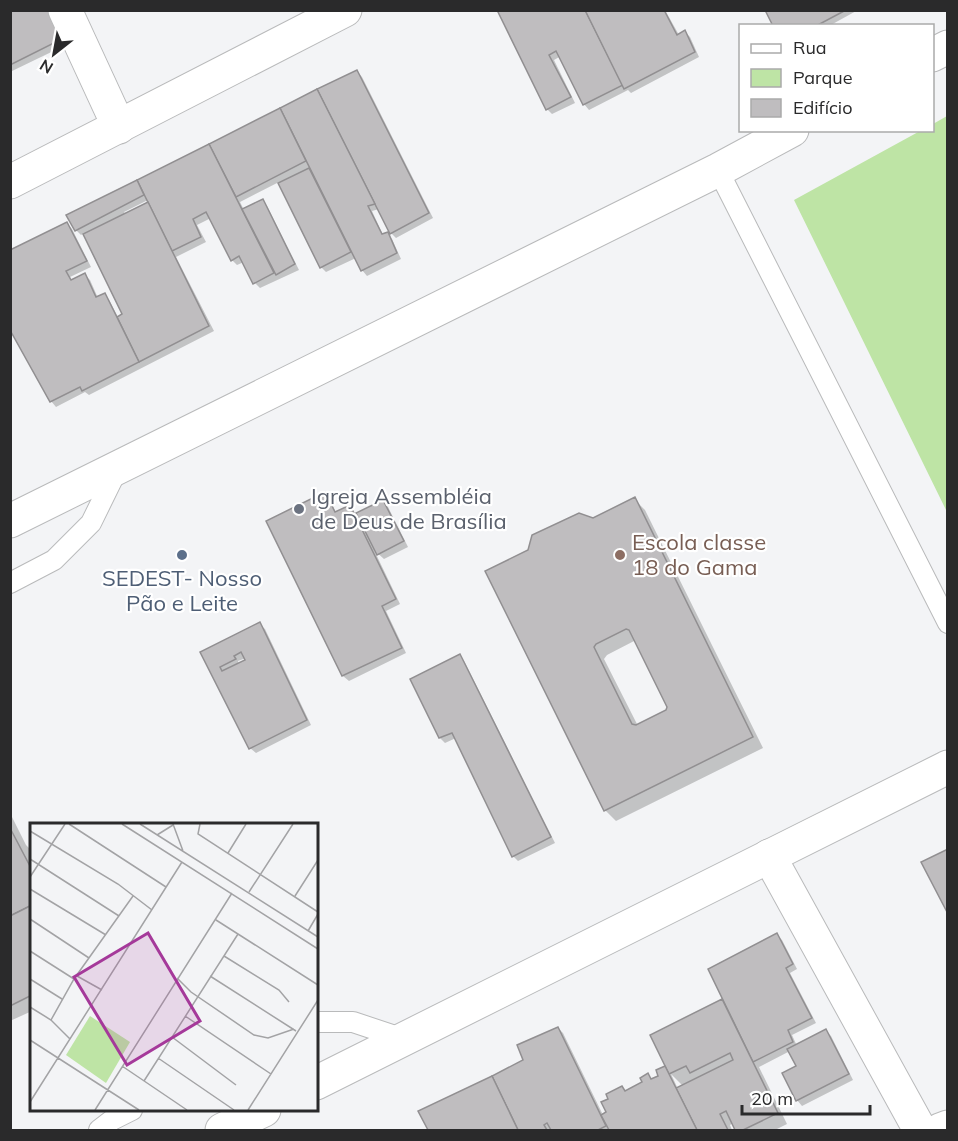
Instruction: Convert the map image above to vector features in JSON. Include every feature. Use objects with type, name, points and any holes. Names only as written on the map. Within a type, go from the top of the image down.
[{"type":"street","points":[[65,10],[119,127]]},
{"type":"street","points":[[10,182],[345,10]]},
{"type":"street","points":[[934,54],[948,47]]},
{"type":"street","points":[[10,521],[718,170],[788,132]]},
{"type":"street","points":[[318,1082],[948,767]]},
{"type":"street","points":[[769,856],[920,1131]]},
{"type":"street","points":[[222,1131],[262,1111]]},
{"type":"street","points":[[940,1131],[948,1127]]},
{"type":"lane","points":[[718,170],[948,623]]},
{"type":"lane","points":[[10,583],[54,560],[91,523],[118,468]]},
{"type":"lane","points":[[318,1022],[353,1022],[404,1039]]},
{"type":"lane","points":[[99,1131],[112,1120],[130,1111]]},
{"type":"green space","points":[[947,116],[947,512],[794,200],[918,132],[934,132],[934,123]]},
{"type":"building","points":[[10,10],[52,10],[66,37],[10,65]]},
{"type":"building","points":[[497,10],[585,10],[623,85],[583,105],[556,51],[549,55],[571,97],[546,110]]},
{"type":"building","points":[[585,10],[664,10],[677,35],[685,30],[695,52],[624,89]]},
{"type":"building","points":[[765,10],[846,10],[820,24],[772,24]]},
{"type":"building","points":[[357,70],[429,213],[390,234],[317,89]]},
{"type":"building","points":[[317,89],[375,204],[368,206],[382,234],[388,232],[397,253],[361,271],[280,108]]},
{"type":"building","points":[[280,108],[306,161],[236,197],[209,144]]},
{"type":"building","points":[[209,144],[274,273],[253,284],[239,256],[231,261],[206,212],[193,219],[201,237],[172,251],[137,180]]},
{"type":"building","points":[[309,168],[351,252],[320,268],[278,183]]},
{"type":"building","points":[[137,180],[144,195],[75,231],[66,215]]},
{"type":"building","points":[[263,199],[295,264],[276,275],[242,209]]},
{"type":"building","points":[[148,202],[209,326],[139,362],[117,317],[122,314],[83,234]]},
{"type":"building","points":[[67,222],[87,261],[66,271],[71,280],[85,273],[96,297],[105,293],[139,362],[82,391],[80,387],[50,402],[10,330],[10,250]]},
{"type":"building","points":[[325,492],[335,512],[350,505],[396,599],[382,606],[402,648],[342,676],[266,521]]},
{"type":"building","points":[[635,497],[753,737],[604,811],[485,571],[528,550],[532,535],[579,513],[593,518]],"holes":[[[626,629],[629,630],[667,707],[666,710],[636,725],[632,724],[594,647]]]},
{"type":"building","points":[[383,500],[404,541],[377,555],[356,513]]},
{"type":"building","points":[[260,622],[307,720],[249,749],[200,652]],"holes":[[[241,652],[245,660],[222,671],[220,667],[236,659],[234,656]]]},
{"type":"building","points":[[460,654],[551,837],[512,857],[452,733],[439,738],[410,679]]},
{"type":"building","points":[[10,828],[30,866],[30,906],[10,916]]},
{"type":"building","points":[[948,849],[948,914],[921,862]]},
{"type":"building","points":[[30,906],[30,996],[10,1006],[10,916]]},
{"type":"building","points":[[777,933],[793,964],[786,968],[812,1018],[788,1030],[793,1042],[753,1062],[708,969]]},
{"type":"building","points":[[722,999],[778,1113],[743,1130],[735,1130],[726,1111],[720,1114],[728,1130],[697,1130],[676,1088],[733,1060],[730,1053],[690,1073],[686,1066],[669,1074],[650,1035]]},
{"type":"building","points":[[558,1027],[606,1126],[598,1130],[551,1130],[547,1123],[544,1125],[547,1130],[518,1130],[492,1076],[523,1060],[517,1045]]},
{"type":"building","points":[[826,1029],[849,1074],[796,1101],[782,1073],[796,1066],[787,1049]]},
{"type":"building","points":[[665,1066],[697,1130],[609,1130],[601,1115],[606,1112],[601,1102],[608,1099],[606,1094],[622,1086],[625,1091],[642,1082],[640,1078],[648,1073],[651,1079],[658,1076],[656,1070]]},
{"type":"building","points":[[492,1076],[518,1130],[428,1130],[418,1111]]},
{"type":"place","name":"Igreja Assembléia de Deus de Brasília","points":[[299,509]]},
{"type":"place","name":"SEDEST- Nosso Pão e Leite","points":[[182,555]]},
{"type":"place","name":"Escola classe 18 do Gama","points":[[620,555]]}]
